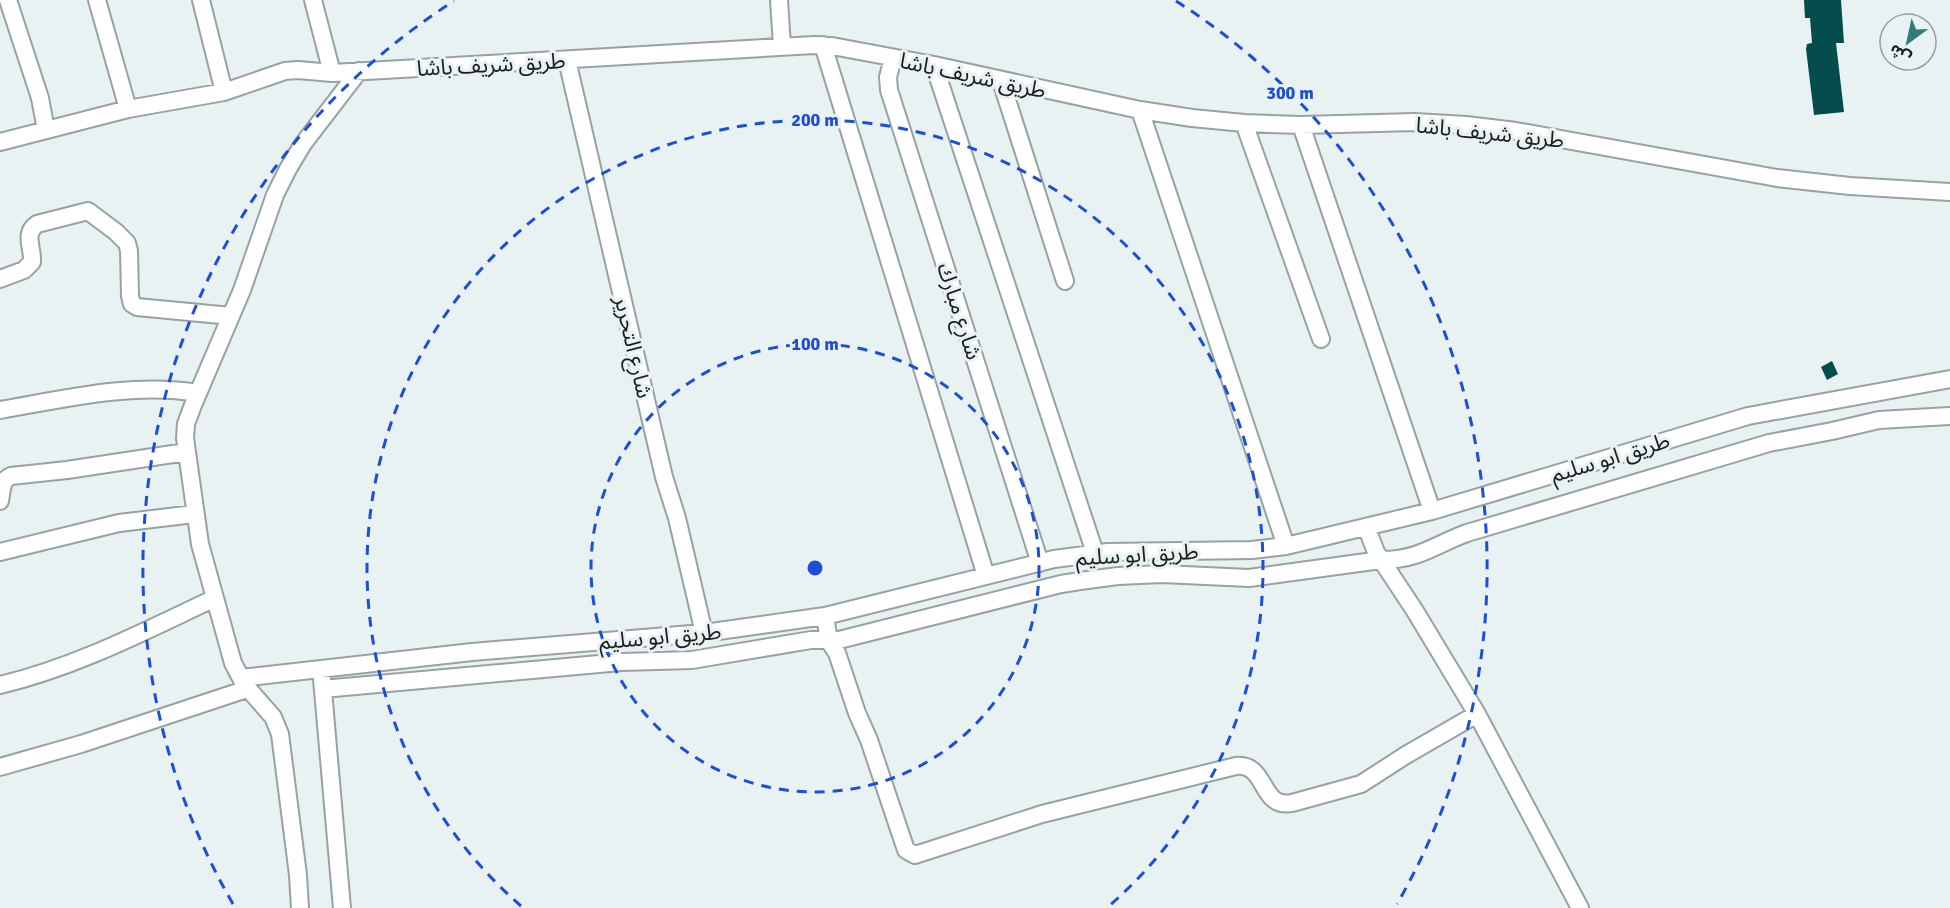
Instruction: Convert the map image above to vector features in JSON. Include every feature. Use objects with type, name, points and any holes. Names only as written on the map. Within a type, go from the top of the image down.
[{"type":"street","points":[[8,0],[40,98],[46,130]]},
{"type":"street","points":[[97,0],[128,109]]},
{"type":"street","points":[[201,0],[224,92]]},
{"type":"street","points":[[313,0],[332,73]]},
{"type":"street","points":[[779,0],[782,46]]},
{"type":"street","points":[[823,45],[986,576]]},
{"type":"street","name":"طريق شريف باشا","points":[[0,142],[128,109],[224,92],[291,70],[332,73],[823,45],[934,65],[1140,110],[1244,123],[1301,125],[1415,122],[1491,127],[1777,178],[1850,186],[1950,192]]},
{"type":"street","name":"شارع مبارك","points":[[893,58],[888,77],[890,90],[1040,563]]},
{"type":"street","name":"شارع التحرير","points":[[567,60],[664,477],[677,518],[704,633]]},
{"type":"street","points":[[934,65],[1095,553]]},
{"type":"street","points":[[300,908],[280,734],[273,717],[244,683],[233,663],[205,566],[194,514],[192,483],[184,438],[186,424],[208,365],[231,316],[275,195],[303,144],[359,71]]},
{"type":"street","points":[[1001,81],[1065,281]]},
{"type":"street","points":[[1140,110],[1286,546]]},
{"type":"street","points":[[1244,123],[1321,339]]},
{"type":"street","points":[[1301,125],[1432,511]]},
{"type":"street","points":[[0,279],[24,270],[32,262],[29,234],[32,227],[88,211],[127,243],[130,296],[132,304],[136,307],[231,316]]},
{"type":"street","name":"طريق ابو سليم","points":[[0,767],[81,744],[244,683],[322,669],[472,652],[704,633],[825,616],[1040,563],[1095,553],[1252,550],[1286,546],[1432,511],[1748,416],[1950,379]]},
{"type":"street","points":[[0,410],[133,390],[180,390],[198,393]]},
{"type":"street","name":"طريق ابو سليم","points":[[323,688],[621,662],[692,660],[811,640],[844,639],[1080,581],[1154,575],[1266,577],[1410,557],[1424,553],[1467,532],[1769,443],[1879,420],[1950,416]]},
{"type":"street","points":[[0,501],[3,483],[11,476],[186,453]]},
{"type":"street","points":[[0,552],[119,522],[194,514]]},
{"type":"street","points":[[1369,526],[1372,543],[1381,560],[1415,611],[1477,714],[1580,908]]},
{"type":"street","points":[[0,685],[59,669],[215,598]]},
{"type":"street","points":[[825,616],[829,641],[837,653],[906,850],[915,855],[1042,814],[1236,766],[1244,765],[1251,768],[1272,799],[1278,803],[1292,803],[1361,784],[1477,714]]},
{"type":"street","points":[[322,669],[342,908]]},
{"type":"building","points":[[1804,0],[1841,0],[1844,43],[1836,43],[1844,112],[1814,115],[1806,49],[1807,44],[1812,43],[1810,18],[1805,18]]},
{"type":"building","points":[[1832,361],[1838,374],[1827,380],[1821,367]]}]
